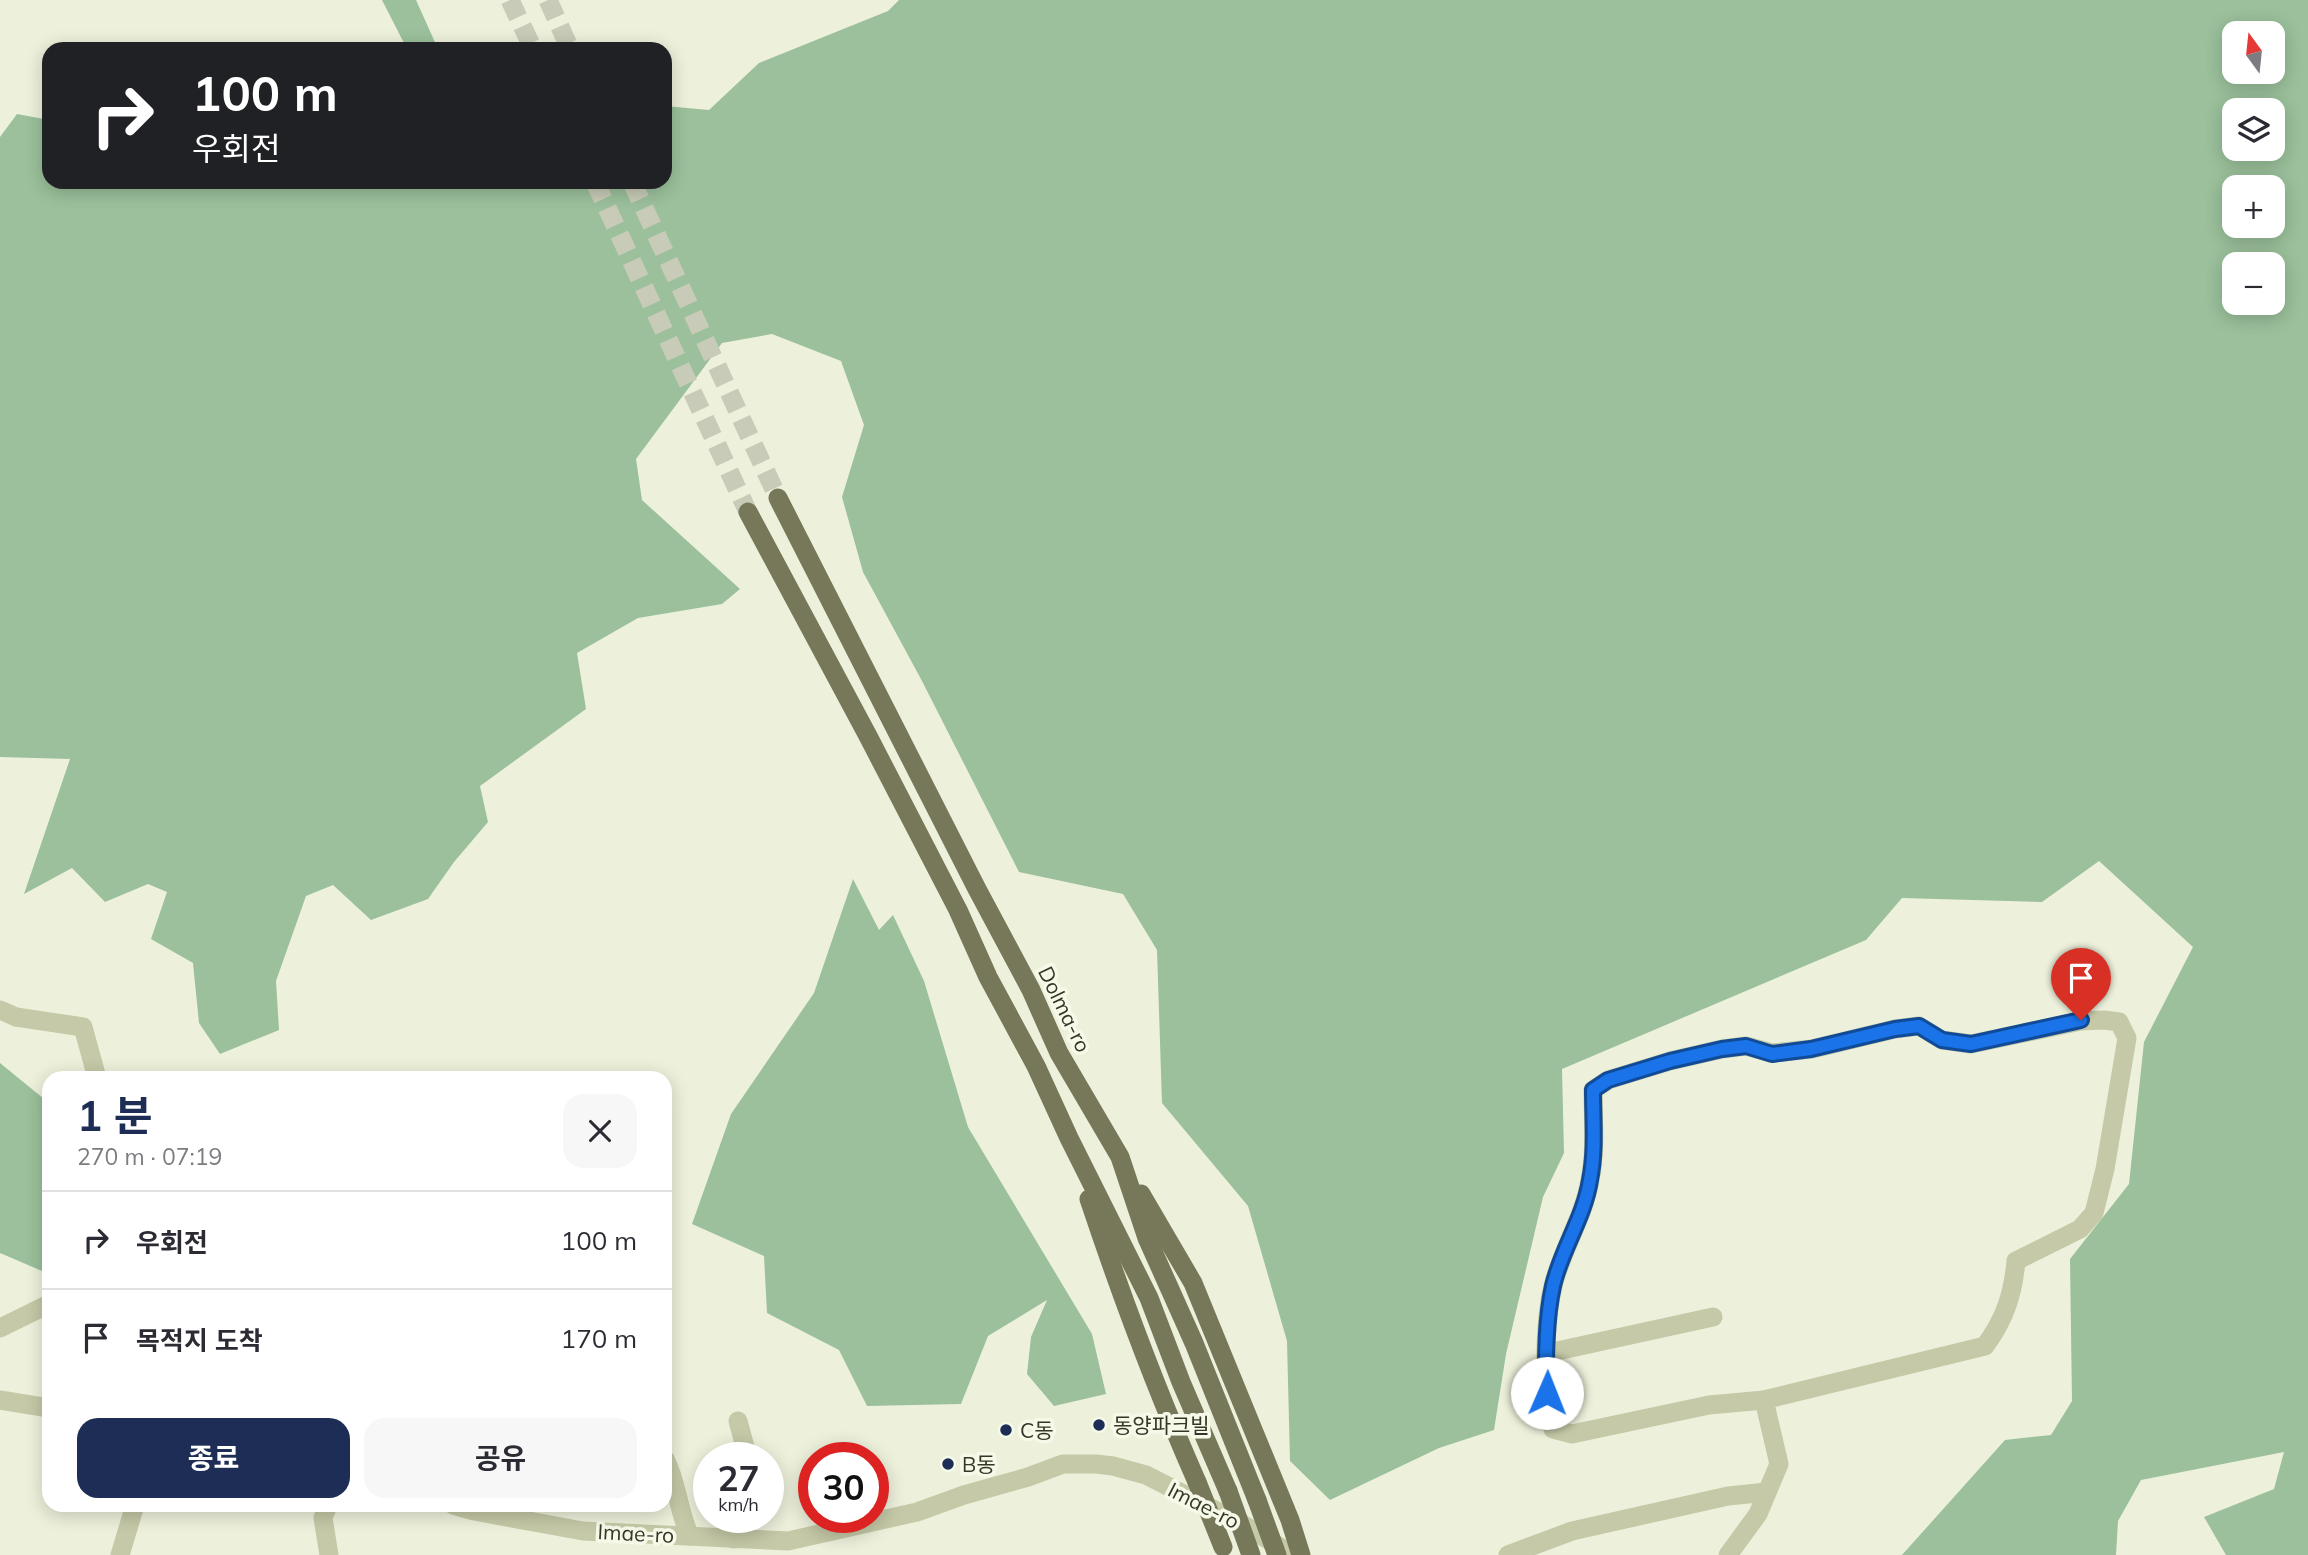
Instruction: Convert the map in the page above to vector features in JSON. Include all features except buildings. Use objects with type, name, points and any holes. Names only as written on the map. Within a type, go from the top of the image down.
[{"type":"main road","name":"Dolma-ro","points":[[778,498],[977,890],[1031,990],[1059,1053],[1119,1157],[1147,1238],[1194,1343],[1277,1555]]},
{"type":"main road","points":[[748,512],[946,887],[988,977],[1036,1066],[1069,1139],[1149,1298],[1181,1382],[1228,1491],[1251,1555]]},
{"type":"main road","points":[[1069,1139],[1123,1300],[1224,1551]]},
{"type":"main road","points":[[1119,1157],[1193,1283],[1290,1520],[1301,1555]]},
{"type":"street","points":[[0,1010],[16,1017],[83,1027],[95,1071]]},
{"type":"street","points":[[2081,1020],[2119,1022],[2127,1038],[2105,1169],[2094,1213],[2080,1229],[2015,1261],[2013,1288],[1998,1328],[1984,1346],[1765,1400],[1709,1405],[1572,1434],[1553,1429],[1548,1408],[1548,1353],[1553,1285],[1582,1214],[1590,1181],[1594,1140],[1593,1090],[1608,1080],[1722,1049],[1746,1046],[1772,1054],[1811,1049],[1919,1026],[1942,1040],[1971,1044],[2081,1020]]},
{"type":"street","points":[[0,1328],[42,1307]]},
{"type":"street","points":[[1548,1353],[1713,1317]]},
{"type":"street","points":[[0,1400],[42,1407]]},
{"type":"street","points":[[1728,1555],[1758,1514],[1779,1464],[1765,1400]]},
{"type":"street","points":[[738,1421],[744,1442]]},
{"type":"street","name":"Imae-ro","points":[[501,1512],[583,1531],[690,1536],[712,1546],[734,1539],[794,1540],[917,1512],[1063,1464],[1096,1464],[1146,1475],[1244,1525],[1293,1555]]},
{"type":"street","points":[[672,1472],[683,1522],[690,1536]]},
{"type":"street","points":[[1508,1555],[1572,1531],[1728,1496],[1767,1492]]},
{"type":"street","points":[[120,1555],[133,1512]]},
{"type":"street","points":[[325,1512],[323,1518],[329,1555]]},
{"type":"street","points":[[734,1539],[738,1533]]},
{"type":"green space","points":[[382,0],[416,0],[435,42],[403,42]]},
{"type":"green space","points":[[899,0],[2308,0],[2308,1555],[2226,1555],[2204,1517],[2274,1489],[2284,1452],[2141,1480],[2118,1521],[2116,1555],[1902,1555],[2005,1440],[2051,1435],[2072,1401],[2070,1259],[2129,1184],[2144,1042],[2193,947],[2099,861],[2042,902],[1902,898],[1866,940],[1562,1069],[1564,1153],[1543,1197],[1506,1354],[1494,1430],[1439,1448],[1330,1500],[1290,1461],[1287,1341],[1248,1206],[1162,1103],[1157,950],[1123,894],[1019,872],[863,572],[842,497],[864,425],[841,361],[772,334],[722,343],[636,459],[642,500],[740,589],[722,604],[638,618],[577,653],[586,709],[480,786],[488,822],[454,862],[428,899],[371,920],[333,885],[306,896],[276,981],[279,1030],[220,1054],[199,1023],[193,963],[151,939],[167,892],[148,884],[105,902],[72,868],[24,894],[70,759],[0,757],[0,137],[17,114],[42,119],[42,189],[672,189],[672,107],[709,110],[759,63],[888,11]]},
{"type":"green space","points":[[853,879],[879,930],[893,915],[924,981],[968,1127],[1092,1334],[1106,1394],[1054,1406],[1027,1374],[1031,1337],[1047,1300],[988,1336],[961,1404],[867,1406],[839,1350],[767,1313],[764,1256],[692,1224],[731,1114],[814,993]]},
{"type":"green space","points":[[0,1063],[42,1097],[42,1271],[0,1253]]},
{"type":"tunnel","points":[[510,0],[530,42]]},
{"type":"tunnel","points":[[548,0],[567,42]]},
{"type":"tunnel","points":[[598,189],[748,512]]},
{"type":"tunnel","points":[[635,189],[778,498]]},
{"type":"place","name":"동양파크빌","points":[[1099,1425]]},
{"type":"place","name":"C동","points":[[1006,1430]]},
{"type":"place","name":"B동","points":[[948,1464]]},
{"type":"route","points":[[1547,1393],[1553,1285],[1582,1214],[1590,1181],[1594,1140],[1593,1090],[1608,1080],[1722,1049],[1746,1046],[1772,1054],[1811,1049],[1919,1026],[1942,1040],[1971,1044],[2081,1020]]}]
